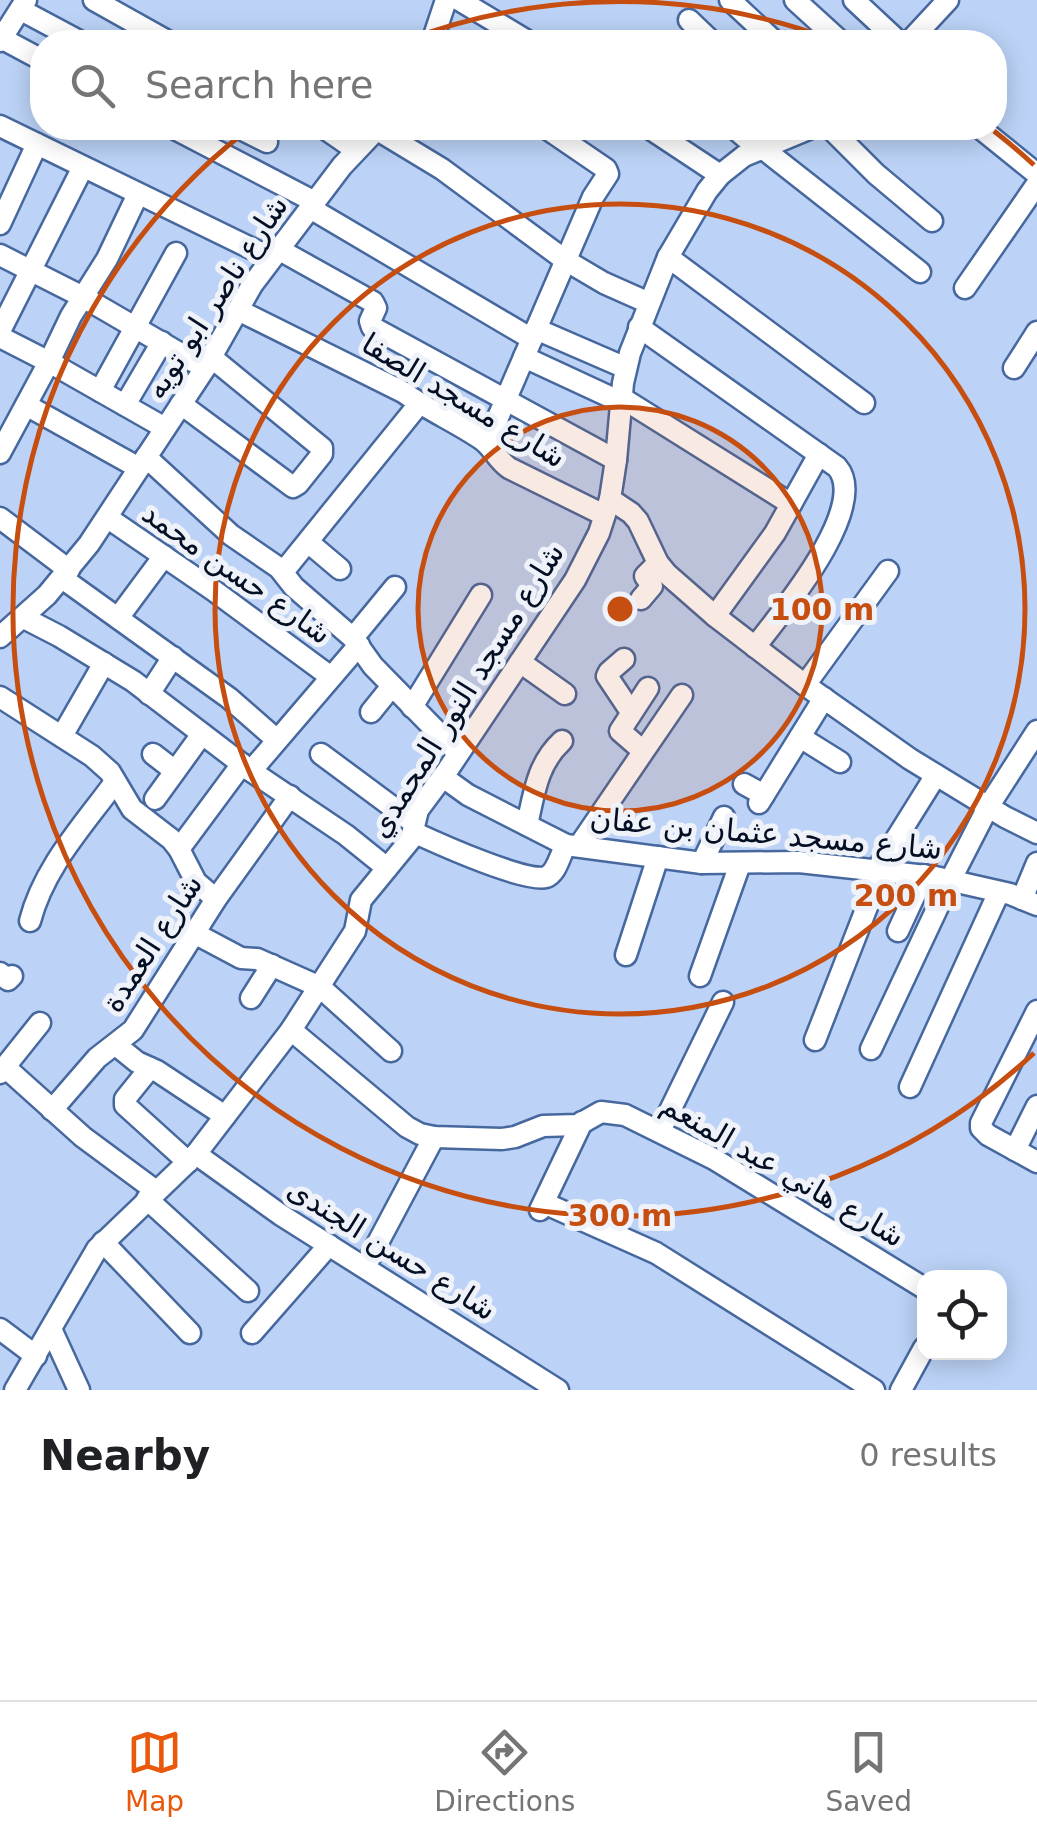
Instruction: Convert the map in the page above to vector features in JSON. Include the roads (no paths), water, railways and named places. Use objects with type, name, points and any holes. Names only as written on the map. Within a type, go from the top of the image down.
[{"type":"street","points":[[94,0],[148,30]]},
{"type":"street","points":[[436,30],[446,0]]},
{"type":"street","points":[[459,0],[509,30]]},
{"type":"street","points":[[730,0],[763,30]]},
{"type":"street","points":[[795,0],[828,30]]},
{"type":"street","points":[[854,0],[886,30]]},
{"type":"street","points":[[918,30],[937,4]]},
{"type":"street","points":[[30,54],[1,39],[23,5],[63,30]]},
{"type":"street","points":[[689,20],[699,30]]},
{"type":"street","points":[[0,126],[372,302],[376,308],[370,321],[372,327],[616,460]]},
{"type":"street","points":[[194,140],[312,205],[792,504]]},
{"type":"street","points":[[263,140],[267,142]]},
{"type":"street","points":[[341,140],[356,150]]},
{"type":"street","name":"شارع ناصر ابو تويه","points":[[0,637],[66,574],[108,518],[275,254],[366,140]]},
{"type":"street","points":[[396,140],[565,260],[649,303]]},
{"type":"street","points":[[487,444],[565,260],[593,198],[608,176],[606,169],[564,140]]},
{"type":"street","points":[[666,140],[720,175]]},
{"type":"street","points":[[749,140],[920,272]]},
{"type":"street","name":"شارع مسجد النور المحمدي","points":[[15,1390],[103,1242],[192,1158],[291,1030],[355,931],[360,900],[411,839],[418,810],[576,580],[607,507],[626,368],[668,257],[720,175],[759,148],[778,140]]},
{"type":"street","points":[[842,140],[932,221]]},
{"type":"street","points":[[995,140],[1037,174]]},
{"type":"street","points":[[0,224],[37,144]]},
{"type":"street","points":[[84,166],[0,334],[165,428]]},
{"type":"street","points":[[966,288],[1037,184]]},
{"type":"street","points":[[0,452],[71,316],[107,259],[138,194]]},
{"type":"street","points":[[100,391],[176,253]]},
{"type":"street","points":[[0,255],[162,342],[208,362],[322,448],[321,456],[293,487],[181,404]]},
{"type":"street","points":[[668,257],[864,403]]},
{"type":"street","name":"شارع مسجد الصفا","points":[[238,310],[403,392],[487,444],[509,468],[631,513],[658,563],[715,616],[805,685],[936,775],[1037,832]]},
{"type":"street","points":[[640,327],[843,474],[846,483],[834,533],[755,647]]},
{"type":"street","points":[[1014,368],[1037,332]]},
{"type":"street","points":[[125,405],[162,342]]},
{"type":"street","points":[[531,342],[626,368]]},
{"type":"street","points":[[283,572],[418,404]]},
{"type":"street","points":[[26,405],[143,462],[283,572],[294,587],[356,642],[392,686],[458,753]]},
{"type":"street","points":[[715,616],[775,533],[819,454]]},
{"type":"street","points":[[0,518],[118,618],[229,698],[278,740]]},
{"type":"street","name":"شارع حسن محمد","points":[[108,518],[332,677]]},
{"type":"street","points":[[308,542],[340,569]]},
{"type":"street","points":[[118,618],[164,556]]},
{"type":"street","points":[[641,599],[652,586],[645,576],[658,563]]},
{"type":"street","points":[[805,685],[888,571]]},
{"type":"street","points":[[179,849],[247,768],[278,740],[332,677],[394,587]]},
{"type":"street","points":[[412,707],[481,595]]},
{"type":"street","points":[[24,618],[104,663],[387,868]]},
{"type":"street","points":[[149,694],[174,657]]},
{"type":"street","points":[[624,659],[607,674],[632,712]]},
{"type":"street","points":[[520,662],[565,694]]},
{"type":"street","points":[[62,736],[104,663]]},
{"type":"street","points":[[370,712],[392,686]]},
{"type":"street","points":[[643,751],[620,731],[648,688]]},
{"type":"street","points":[[321,754],[414,828],[457,852],[546,877],[682,696]]},
{"type":"street","points":[[0,697],[92,756],[110,772],[132,809],[171,839],[196,882],[216,899]]},
{"type":"street","points":[[744,784],[762,799],[824,698]]},
{"type":"street","points":[[870,1049],[950,879],[988,807],[1037,731]]},
{"type":"street","points":[[155,798],[202,734]]},
{"type":"street","points":[[800,737],[840,762]]},
{"type":"street","points":[[527,825],[540,771],[562,741]]},
{"type":"street","points":[[153,754],[175,771]]},
{"type":"street","points":[[815,1040],[879,871],[936,775]]},
{"type":"street","name":"شارع مسجد عثمان بن عفان","points":[[443,777],[468,795],[573,845],[702,863],[799,862],[924,875],[1029,902]]},
{"type":"street","points":[[30,921],[49,872],[115,782]]},
{"type":"street","name":"شارع العمدة","points":[[52,1110],[98,1058],[140,1020],[216,899],[290,796]]},
{"type":"street","points":[[702,863],[724,817]]},
{"type":"street","points":[[626,956],[658,858]]},
{"type":"street","points":[[700,976],[740,864]]},
{"type":"street","points":[[1029,902],[1037,864]]},
{"type":"street","points":[[898,931],[924,875]]},
{"type":"street","points":[[910,1087],[999,892]]},
{"type":"street","points":[[194,933],[241,958],[257,959],[320,987],[391,1051]]},
{"type":"street","points":[[252,998],[272,966]]},
{"type":"street","points":[[660,1131],[724,1002]]},
{"type":"street","points":[[1037,1011],[983,1118],[982,1128],[1037,1162]]},
{"type":"street","points":[[40,1023],[2,1070],[152,1195],[248,1291]]},
{"type":"street","name":"شارع هاني عبد المنعم","points":[[291,1030],[420,1134],[502,1139],[543,1126],[573,1126],[596,1113],[618,1113],[714,1159],[917,1284]]},
{"type":"street","points":[[116,1045],[225,1116]]},
{"type":"street","name":"شارع حسن الجندى","points":[[150,1068],[126,1097],[125,1105],[192,1158],[558,1390]]},
{"type":"street","points":[[1014,1150],[1037,1106]]},
{"type":"street","points":[[582,1122],[542,1206],[624,1237],[672,1262],[874,1390]]},
{"type":"street","points":[[364,1267],[434,1137]]},
{"type":"street","points":[[103,1242],[190,1333]]},
{"type":"street","points":[[252,1334],[329,1245]]},
{"type":"street","points":[[0,1329],[36,1356]]},
{"type":"street","points":[[51,1329],[79,1390]]},
{"type":"street","points":[[901,1390],[917,1360]]}]
